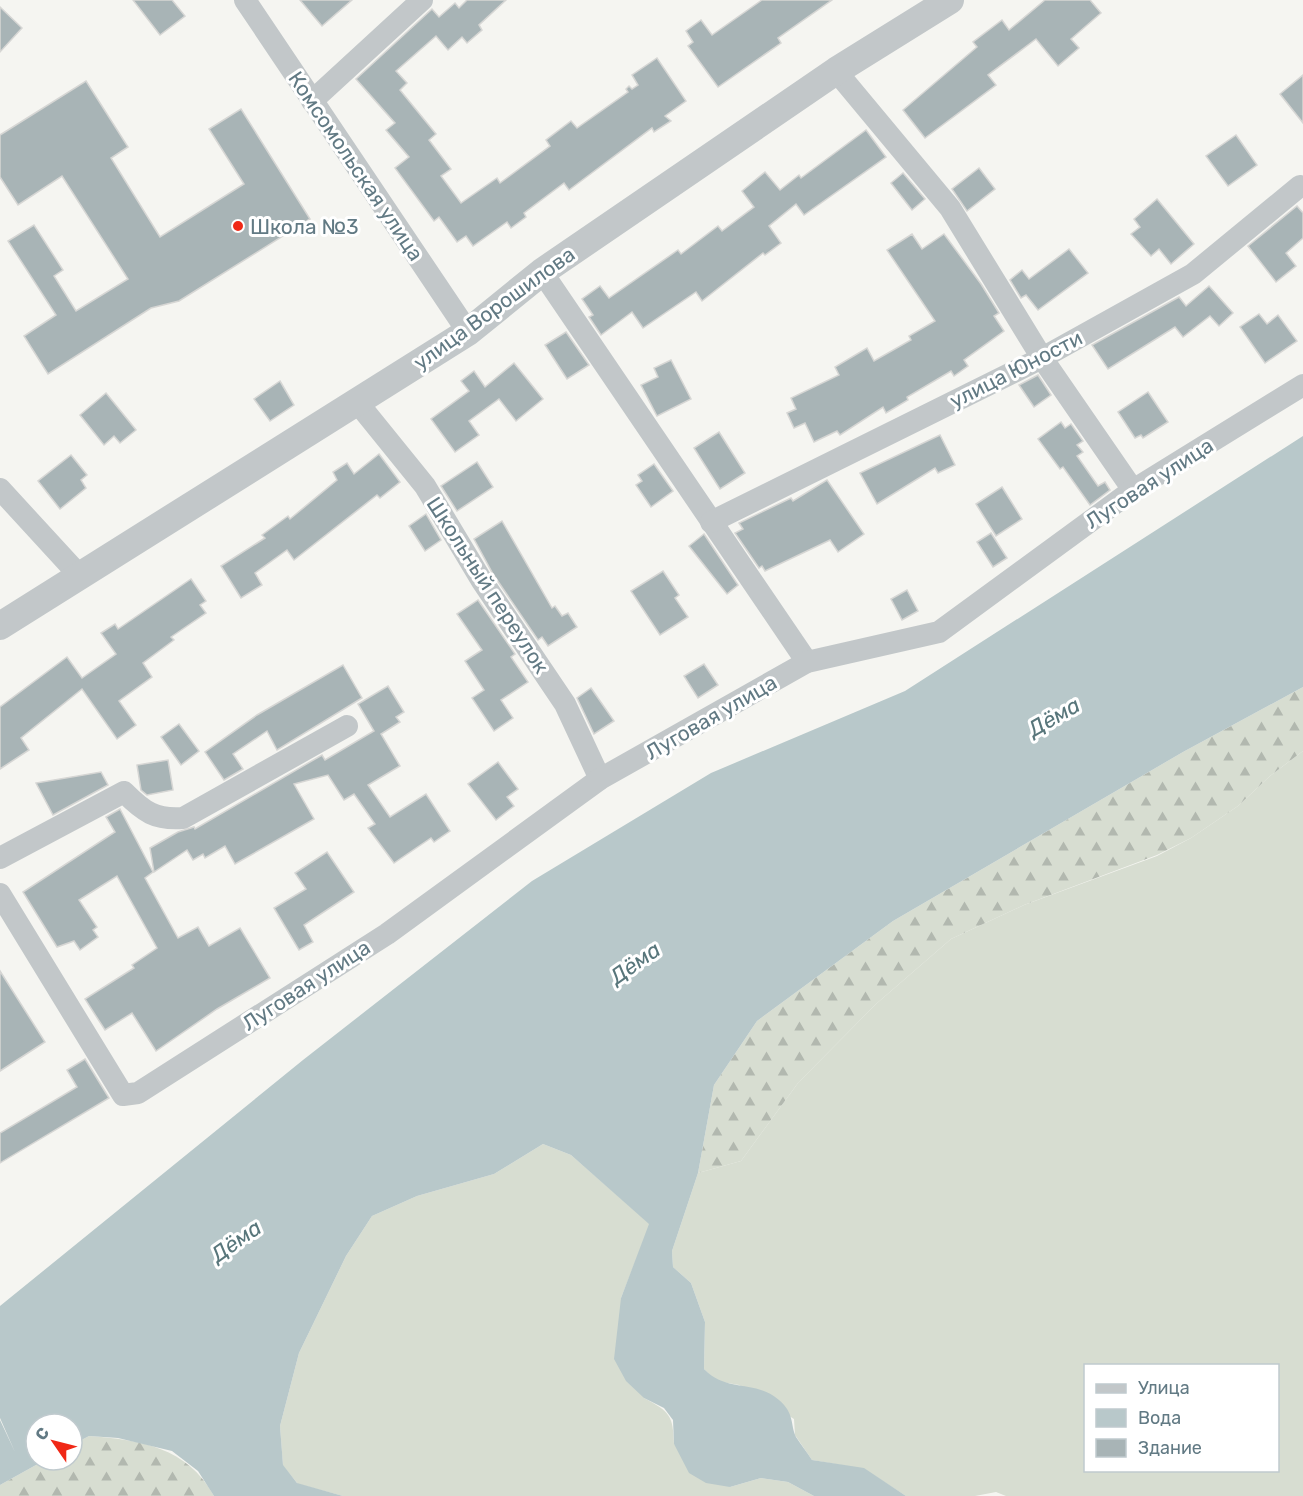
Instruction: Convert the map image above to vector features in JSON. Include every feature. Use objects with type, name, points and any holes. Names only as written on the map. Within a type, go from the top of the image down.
[{"type":"street","name":"Комсомольская улица","points":[[245,0],[468,332]]},
{"type":"street","points":[[312,100],[422,0]]},
{"type":"street","name":"улица Ворошилова","points":[[0,626],[79,574],[468,332],[542,272],[836,71],[950,0]]},
{"type":"street","points":[[836,71],[950,208],[1042,358],[1133,490]]},
{"type":"street","name":"улица Юности","points":[[711,522],[1042,358],[1192,274],[1300,186]]},
{"type":"street","points":[[542,272],[807,662]]},
{"type":"street","name":"Луговая улица","points":[[0,894],[123,1095],[138,1094],[387,934],[600,779],[807,662],[939,632],[1133,490],[1303,385]]},
{"type":"street","name":"Школьный переулок","points":[[357,402],[425,486],[482,581],[565,704],[600,779]]},
{"type":"street","points":[[0,489],[79,574]]},
{"type":"street","points":[[0,858],[124,792],[139,807],[164,819],[183,818],[347,726]]},
{"type":"green space","points":[[1303,687],[1303,751],[1270,776],[1238,806],[1191,838],[1157,855],[1024,905],[951,939],[876,1004],[798,1083],[741,1161],[698,1173],[714,1085],[757,1021],[893,921],[1183,752]]},
{"type":"green space","points":[[1303,751],[1303,1496],[1006,1496],[996,1492],[975,1496],[906,1496],[864,1469],[812,1460],[795,1435],[794,1419],[739,1385],[716,1381],[704,1369],[705,1322],[691,1283],[673,1267],[672,1251],[698,1173],[741,1161],[798,1083],[876,1004],[951,939],[1024,905],[1157,856],[1191,838],[1238,806],[1270,776]]},
{"type":"green space","points":[[543,1144],[571,1155],[650,1224],[621,1298],[644,1398],[660,1407],[668,1415],[673,1427],[674,1444],[730,1487],[761,1478],[788,1482],[814,1496],[343,1496],[298,1484],[283,1466],[280,1426],[299,1353],[346,1256],[372,1216],[417,1196],[494,1174]]},
{"type":"green space","points":[[89,1436],[127,1440],[161,1449],[190,1467],[214,1496],[0,1496],[0,1485],[24,1472],[84,1472],[84,1439]]},
{"type":"water","name":"Дёма","points":[[1303,436],[1303,687],[1183,752],[893,921],[757,1021],[714,1085],[698,1173],[672,1251],[673,1267],[691,1283],[705,1322],[704,1369],[722,1381],[760,1390],[779,1400],[788,1410],[796,1437],[812,1460],[864,1468],[906,1496],[814,1496],[788,1482],[761,1478],[730,1487],[706,1483],[689,1473],[674,1444],[673,1420],[664,1408],[644,1398],[626,1381],[614,1359],[621,1298],[649,1224],[571,1155],[543,1144],[494,1174],[417,1196],[372,1216],[346,1256],[299,1353],[280,1426],[283,1465],[297,1483],[343,1496],[214,1496],[198,1471],[172,1451],[118,1438],[89,1436],[84,1439],[84,1412],[24,1412],[24,1472],[0,1485],[0,1420],[15,1452],[0,1418],[0,1306],[303,1060],[532,881],[711,773],[905,691]]},
{"type":"building","points":[[133,0],[172,0],[185,16],[160,35]]},
{"type":"building","points":[[300,0],[352,0],[322,26]]},
{"type":"building","points":[[467,0],[506,0],[479,25],[482,30],[467,43],[462,37],[448,50],[436,36],[396,71],[407,83],[400,90],[436,134],[429,140],[451,169],[441,176],[461,203],[497,178],[500,183],[550,146],[546,140],[571,121],[577,128],[628,92],[626,89],[629,86],[632,89],[638,85],[632,75],[657,58],[686,101],[665,116],[671,121],[654,132],[652,128],[569,190],[564,183],[524,213],[526,217],[511,228],[507,222],[473,246],[466,236],[457,242],[439,217],[434,221],[395,168],[409,157],[386,130],[395,123],[356,79],[432,9],[439,17],[455,3],[459,8]]},
{"type":"building","points":[[762,0],[832,0],[778,38],[781,43],[718,87],[688,46],[693,42],[686,31],[701,20],[712,35]]},
{"type":"building","points":[[1045,0],[1090,0],[1101,13],[1071,39],[1079,48],[1058,66],[1036,39],[988,75],[996,85],[925,138],[903,110],[977,47],[973,42],[1002,20],[1009,30]]},
{"type":"building","points":[[0,7],[22,28],[0,52]]},
{"type":"building","points":[[1303,75],[1303,123],[1280,94]]},
{"type":"building","name":"Школа №3","points":[[86,81],[128,147],[111,158],[160,237],[244,184],[209,129],[241,109],[310,219],[179,301],[151,308],[48,374],[24,336],[56,315],[8,241],[34,225],[63,270],[54,276],[76,311],[128,279],[62,176],[18,205],[0,177],[0,135]]},
{"type":"building","points":[[866,130],[886,157],[804,215],[796,204],[769,226],[781,243],[765,255],[763,253],[702,301],[696,292],[643,328],[632,312],[601,335],[589,317],[593,315],[582,299],[600,286],[609,298],[678,250],[681,254],[718,226],[722,231],[754,207],[742,191],[765,172],[780,190],[799,175],[801,178]]},
{"type":"building","points":[[1236,135],[1257,165],[1228,186],[1206,156]]},
{"type":"building","points":[[979,168],[995,189],[967,211],[952,189]]},
{"type":"building","points":[[903,173],[925,199],[912,210],[891,183]]},
{"type":"building","points":[[1157,199],[1194,244],[1171,264],[1159,249],[1151,256],[1131,234],[1140,227],[1134,219]]},
{"type":"building","points":[[1297,206],[1303,213],[1303,238],[1286,253],[1296,266],[1276,282],[1248,246]]},
{"type":"building","points":[[912,234],[922,249],[944,234],[999,313],[994,316],[1004,331],[964,360],[968,366],[954,376],[951,371],[907,397],[908,400],[886,413],[883,407],[840,435],[837,431],[814,442],[805,423],[794,428],[787,413],[796,409],[791,398],[839,375],[835,367],[867,348],[874,361],[911,340],[909,336],[935,321],[887,250]]},
{"type":"building","points":[[1069,249],[1088,273],[1038,310],[1026,295],[1021,298],[1010,280],[1022,270],[1029,279]]},
{"type":"building","points":[[1209,286],[1233,313],[1219,326],[1210,316],[1183,337],[1175,327],[1108,369],[1092,345],[1179,297],[1186,306]]},
{"type":"building","points":[[1259,314],[1267,324],[1278,315],[1297,341],[1265,363],[1240,327]]},
{"type":"building","points":[[566,332],[589,365],[567,379],[545,345]]},
{"type":"building","points":[[671,360],[691,399],[657,416],[641,385],[658,377],[654,368]]},
{"type":"building","points":[[514,363],[543,399],[516,421],[499,399],[469,421],[479,435],[455,452],[431,419],[469,391],[461,381],[474,371],[485,387]]},
{"type":"building","points":[[1038,375],[1051,395],[1034,407],[1019,385]]},
{"type":"building","points":[[280,381],[294,405],[270,421],[254,399]]},
{"type":"building","points":[[1148,392],[1168,422],[1143,438],[1141,435],[1135,438],[1118,412]]},
{"type":"building","points":[[106,393],[136,430],[120,443],[114,436],[104,445],[80,415]]},
{"type":"building","points":[[1061,422],[1065,428],[1071,424],[1083,441],[1077,445],[1083,452],[1077,456],[1098,486],[1105,482],[1110,490],[1090,505],[1063,467],[1060,469],[1038,439]]},
{"type":"building","points":[[719,432],[745,473],[720,489],[694,448]]},
{"type":"building","points":[[940,435],[955,465],[938,473],[935,468],[877,504],[860,473]]},
{"type":"building","points":[[379,454],[400,482],[380,498],[377,495],[294,560],[287,550],[255,573],[262,585],[241,598],[221,566],[265,538],[262,535],[288,516],[290,519],[337,480],[333,472],[347,463],[354,474]]},
{"type":"building","points":[[71,455],[87,475],[81,480],[86,488],[60,509],[38,481]]},
{"type":"building","points":[[477,462],[493,487],[457,511],[441,486]]},
{"type":"building","points":[[654,464],[673,491],[651,507],[636,485],[642,481],[638,475]]},
{"type":"building","points":[[827,480],[864,534],[838,552],[830,540],[765,571],[762,566],[759,568],[735,533],[743,529],[739,523],[791,498],[793,501]]},
{"type":"building","points":[[1002,487],[1022,519],[996,536],[976,504]]},
{"type":"building","points":[[426,514],[441,540],[425,551],[409,526]]},
{"type":"building","points":[[502,521],[552,608],[555,606],[562,616],[568,613],[577,627],[548,646],[542,637],[538,640],[493,574],[474,539]]},
{"type":"building","points":[[991,533],[1007,558],[993,567],[977,542]]},
{"type":"building","points":[[704,534],[738,585],[727,594],[689,546]]},
{"type":"building","points":[[663,571],[679,595],[675,598],[688,617],[660,635],[631,591]]},
{"type":"building","points":[[191,579],[206,601],[200,605],[206,613],[171,637],[174,640],[143,663],[152,677],[119,701],[136,725],[117,739],[82,689],[21,738],[29,750],[0,769],[0,707],[67,657],[82,678],[116,654],[101,633],[115,624],[118,629]]},
{"type":"building","points":[[907,590],[918,611],[902,620],[891,599]]},
{"type":"building","points":[[478,600],[515,654],[511,657],[528,682],[501,700],[513,718],[494,731],[472,698],[484,690],[465,661],[482,650],[457,614]]},
{"type":"building","points":[[704,664],[718,685],[698,698],[684,676]]},
{"type":"building","points":[[343,665],[362,698],[277,750],[267,731],[233,754],[243,769],[224,780],[205,752],[257,715]]},
{"type":"building","points":[[388,686],[404,712],[396,717],[400,722],[381,734],[400,766],[368,785],[390,817],[426,794],[450,831],[434,842],[431,838],[394,863],[368,828],[375,824],[354,794],[344,800],[328,775],[294,784],[314,819],[235,864],[225,846],[205,858],[203,854],[193,860],[187,850],[154,872],[150,848],[178,832],[194,827],[195,829],[322,755],[325,760],[374,731],[358,704]]},
{"type":"building","points":[[591,688],[614,721],[594,734],[577,698]]},
{"type":"building","points":[[179,724],[199,751],[181,765],[161,737]]},
{"type":"building","points":[[168,760],[173,790],[147,795],[141,790],[137,765]]},
{"type":"building","points":[[498,762],[518,789],[507,797],[514,806],[496,820],[468,784]]},
{"type":"building","points":[[101,772],[108,785],[53,815],[36,783]]},
{"type":"building","points":[[120,809],[153,872],[145,878],[178,938],[198,927],[209,946],[240,928],[270,978],[217,1009],[156,1051],[132,1013],[105,1030],[85,999],[134,968],[132,965],[157,948],[117,876],[79,900],[97,927],[93,930],[98,937],[80,950],[74,941],[57,947],[23,892],[115,832],[106,817]]},
{"type":"building","points":[[327,852],[354,892],[304,925],[313,942],[299,950],[274,908],[306,889],[295,873]]},
{"type":"building","points":[[0,971],[45,1042],[0,1071]]},
{"type":"building","points":[[85,1059],[109,1098],[0,1163],[0,1133],[77,1087],[67,1070]]},
{"type":"place","name":"Школа №3","points":[[238,226]]}]
